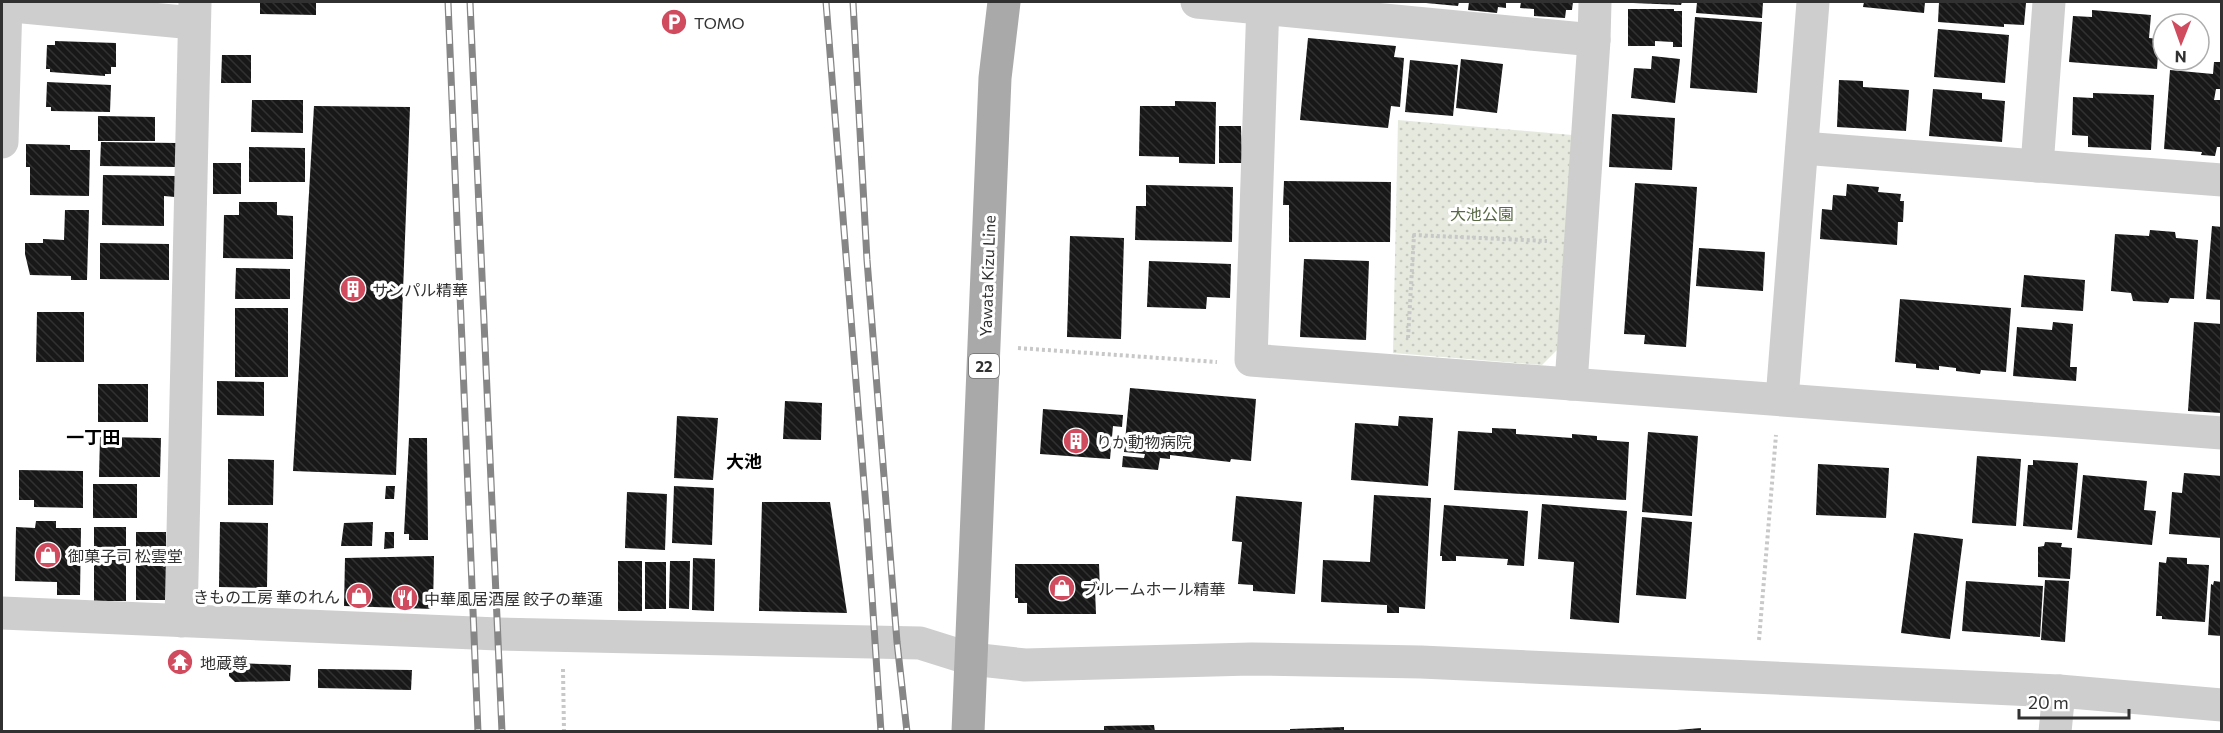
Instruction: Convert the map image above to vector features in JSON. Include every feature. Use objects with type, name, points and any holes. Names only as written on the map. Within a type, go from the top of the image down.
[{"type":"main road","name":"Yawata Kizu Line","points":[[968,732],[995,78],[1004,2]]},
{"type":"street","points":[[1197,2],[1263,5],[1594,40]]},
{"type":"street","points":[[1571,384],[1594,40],[1594,2]]},
{"type":"street","points":[[1782,399],[1813,2]]},
{"type":"street","points":[[2037,166],[2049,2]]},
{"type":"street","points":[[2,142],[4,4],[194,12],[181,621]]},
{"type":"street","points":[[1263,5],[1251,360],[2222,433]]},
{"type":"street","points":[[1802,148],[2222,180]]},
{"type":"street","points":[[2,612],[563,635],[920,643],[971,659],[1025,665],[1251,659],[1421,662],[2058,691],[2222,705]]},
{"type":"street","points":[[2055,732],[2058,691]]},
{"type":"path","points":[[1407,372],[1414,235],[1581,242]]},
{"type":"path","points":[[1013,348],[1233,363],[1251,360]]},
{"type":"path","points":[[1759,640],[1778,414],[1782,399]]},
{"type":"path","points":[[563,635],[564,732]]},
{"type":"green space","name":"大池公園","points":[[1398,120],[1572,135],[1557,350],[1542,365],[1393,353]]},
{"type":"building","points":[[260,2],[316,2],[316,15],[260,14]]},
{"type":"building","points":[[1426,2],[1459,2],[1458,6]]},
{"type":"building","points":[[1469,2],[1506,2],[1506,8],[1498,7],[1497,13],[1468,10]]},
{"type":"building","points":[[1521,2],[1573,2],[1572,10],[1566,10],[1565,18],[1534,16],[1534,9],[1520,8]]},
{"type":"building","points":[[1633,2],[1682,2],[1681,5]]},
{"type":"building","points":[[1697,2],[1763,2],[1762,18],[1696,13]]},
{"type":"building","points":[[1864,2],[1925,2],[1924,13],[1863,7]]},
{"type":"building","points":[[1939,2],[2026,3],[2024,25],[2004,24],[2004,27],[1938,22]]},
{"type":"building","points":[[1628,9],[1682,11],[1682,47],[1673,47],[1673,42],[1655,41],[1655,46],[1628,46]]},
{"type":"building","points":[[2092,10],[2151,15],[2149,38],[2151,38],[2151,69],[2069,62],[2073,16],[2092,17]]},
{"type":"building","points":[[1695,17],[1762,22],[1757,93],[1690,88]]},
{"type":"building","points":[[1938,29],[2009,35],[2005,83],[1934,77]]},
{"type":"building","points":[[1308,38],[1396,46],[1394,57],[1404,58],[1400,107],[1391,106],[1388,128],[1300,120]]},
{"type":"building","points":[[55,41],[116,43],[116,67],[111,67],[111,74],[105,74],[105,76],[50,72],[50,69],[46,69],[47,45],[55,45]]},
{"type":"building","points":[[222,55],[251,55],[251,83],[221,83]]},
{"type":"building","points":[[1652,56],[1680,59],[1675,103],[1631,98],[1634,68],[1651,69]]},
{"type":"building","points":[[1461,59],[1503,64],[1497,113],[1456,108]]},
{"type":"building","points":[[1410,60],[1458,65],[1453,116],[1405,112]]},
{"type":"building","points":[[2214,62],[2222,62],[2222,89],[2216,89],[2214,100],[2222,100],[2222,147],[2217,147],[2215,156],[2201,155],[2202,152],[2164,149],[2170,72],[2213,74]]},
{"type":"building","points":[[1839,80],[1863,81],[1863,87],[1909,90],[1906,131],[1837,127]]},
{"type":"building","points":[[47,82],[111,85],[110,112],[51,111],[51,107],[46,107]]},
{"type":"building","points":[[1933,89],[1982,93],[1982,99],[2005,101],[2002,142],[1929,136]]},
{"type":"building","points":[[2093,93],[2154,95],[2151,150],[2088,147],[2088,136],[2072,135],[2073,97],[2093,98]]},
{"type":"building","points":[[252,100],[303,100],[303,133],[251,132]]},
{"type":"building","points":[[1175,101],[1216,102],[1215,164],[1179,163],[1179,157],[1139,156],[1140,106],[1175,106]]},
{"type":"building","name":"サンパル精華","points":[[314,106],[410,107],[396,475],[293,471]]},
{"type":"building","points":[[1612,114],[1675,118],[1672,170],[1609,167]]},
{"type":"building","points":[[98,116],[155,117],[155,141],[98,141]]},
{"type":"building","points":[[1219,126],[1241,126],[1242,163],[1219,163]]},
{"type":"building","points":[[101,142],[176,143],[176,167],[100,166]]},
{"type":"building","points":[[26,144],[70,145],[70,150],[90,150],[89,196],[30,195],[30,167],[26,167]]},
{"type":"building","points":[[249,147],[305,148],[305,182],[249,182]]},
{"type":"building","points":[[213,163],[241,163],[241,194],[213,194]]},
{"type":"building","points":[[103,175],[176,176],[175,197],[164,196],[164,226],[102,225]]},
{"type":"building","points":[[1284,181],[1391,182],[1390,242],[1289,242],[1289,205],[1283,205]]},
{"type":"building","points":[[1635,183],[1697,187],[1686,347],[1644,344],[1645,335],[1624,334]]},
{"type":"building","points":[[1847,184],[1879,187],[1878,192],[1901,194],[1900,201],[1904,201],[1903,222],[1898,222],[1897,245],[1820,239],[1822,209],[1832,210],[1833,195],[1846,196]]},
{"type":"building","points":[[1146,185],[1233,187],[1232,242],[1135,240],[1136,206],[1146,206]]},
{"type":"building","points":[[239,202],[277,202],[277,215],[293,216],[293,259],[223,258],[224,215],[239,215]]},
{"type":"building","points":[[65,210],[89,210],[87,280],[71,280],[71,276],[30,275],[25,243],[43,243],[43,239],[64,240]]},
{"type":"building","points":[[2212,226],[2222,227],[2222,300],[2206,299]]},
{"type":"building","points":[[2150,230],[2175,232],[2176,238],[2198,240],[2194,299],[2170,298],[2168,303],[2133,301],[2131,293],[2111,291],[2115,234],[2149,236]]},
{"type":"building","points":[[1070,236],[1124,238],[1121,339],[1067,337]]},
{"type":"building","points":[[100,243],[169,244],[169,280],[100,279]]},
{"type":"building","points":[[1699,248],[1765,252],[1763,291],[1696,286]]},
{"type":"building","points":[[1304,259],[1369,261],[1366,340],[1300,337]]},
{"type":"building","points":[[1149,261],[1231,264],[1230,298],[1207,297],[1206,309],[1147,307]]},
{"type":"building","points":[[236,268],[290,269],[290,299],[235,299]]},
{"type":"building","points":[[2024,275],[2085,280],[2083,311],[2021,307]]},
{"type":"building","points":[[1900,299],[2011,308],[2006,372],[1981,370],[1980,374],[1939,366],[1939,370],[1916,368],[1916,364],[1895,362]]},
{"type":"building","points":[[235,308],[288,308],[288,377],[235,377]]},
{"type":"building","points":[[37,312],[84,312],[84,362],[36,362]]},
{"type":"building","points":[[2053,322],[2073,324],[2070,367],[2077,367],[2076,381],[2013,376],[2017,327],[2052,330]]},
{"type":"building","points":[[2194,322],[2222,324],[2222,413],[2188,411]]},
{"type":"building","points":[[217,381],[264,382],[264,416],[217,415]]},
{"type":"building","points":[[98,384],[148,384],[148,422],[98,422]]},
{"type":"building","points":[[1130,388],[1256,399],[1251,461],[1231,459],[1230,462],[1170,455],[1170,459],[1160,458],[1158,470],[1122,467],[1123,456],[1144,458],[1145,454],[1124,452]]},
{"type":"building","points":[[785,401],[822,403],[821,440],[783,439]]},
{"type":"building","name":"りか動物病院","points":[[1043,409],[1123,415],[1122,427],[1113,426],[1110,459],[1040,454]]},
{"type":"building","points":[[677,416],[718,418],[713,480],[674,478]]},
{"type":"building","points":[[1399,416],[1433,418],[1428,486],[1351,480],[1355,423],[1398,426]]},
{"type":"building","points":[[1492,428],[1516,429],[1516,434],[1572,438],[1572,434],[1597,436],[1597,440],[1629,442],[1626,500],[1454,490],[1458,431],[1492,433]]},
{"type":"building","points":[[1648,432],[1698,436],[1692,516],[1642,512]]},
{"type":"building","points":[[100,437],[161,438],[160,477],[99,477]]},
{"type":"building","points":[[409,438],[427,438],[428,540],[409,540],[409,534],[404,534]]},
{"type":"building","points":[[1977,456],[2021,459],[2016,526],[1972,523]]},
{"type":"building","points":[[228,459],[274,460],[273,505],[228,505]]},
{"type":"building","points":[[2033,460],[2078,463],[2072,530],[2023,526],[2028,465],[2033,465]]},
{"type":"building","points":[[1818,464],[1889,468],[1886,518],[1816,515]]},
{"type":"building","points":[[19,470],[83,471],[83,508],[34,507],[34,500],[19,500]]},
{"type":"building","points":[[2184,473],[2222,476],[2222,538],[2169,534],[2172,492],[2182,493]]},
{"type":"building","points":[[2083,475],[2147,481],[2144,510],[2156,511],[2152,545],[2077,538]]},
{"type":"building","points":[[93,484],[137,484],[137,518],[93,518]]},
{"type":"building","points":[[386,486],[395,486],[394,499],[385,499]]},
{"type":"building","points":[[674,486],[714,488],[712,545],[672,543]]},
{"type":"building","points":[[627,492],[667,494],[665,550],[625,548]]},
{"type":"building","points":[[1374,495],[1431,498],[1425,609],[1399,607],[1399,613],[1387,613],[1387,605],[1321,602],[1323,560],[1370,562]]},
{"type":"building","points":[[1236,496],[1302,502],[1295,594],[1253,591],[1253,585],[1238,584],[1242,542],[1232,541]]},
{"type":"building","points":[[762,502],[830,502],[847,613],[759,611]]},
{"type":"building","points":[[1542,504],[1627,511],[1619,623],[1570,619],[1574,562],[1538,559]]},
{"type":"building","points":[[1444,505],[1528,511],[1524,566],[1507,565],[1508,559],[1456,556],[1456,561],[1442,561],[1442,556],[1440,556]]},
{"type":"building","points":[[1642,517],[1692,522],[1686,599],[1636,595]]},
{"type":"building","name":"御菓子司 松雲堂","points":[[36,521],[56,521],[56,528],[81,528],[80,595],[57,595],[57,582],[15,581],[16,527],[35,528]]},
{"type":"building","points":[[220,522],[268,523],[267,588],[219,587]]},
{"type":"building","points":[[373,522],[372,546],[341,546],[344,523]]},
{"type":"building","points":[[94,527],[126,527],[126,601],[94,601]]},
{"type":"building","points":[[136,532],[166,532],[166,600],[136,600]]},
{"type":"building","points":[[385,532],[394,532],[394,548],[384,549]]},
{"type":"building","points":[[1914,533],[1963,539],[1950,639],[1901,633]]},
{"type":"building","points":[[2045,542],[2062,543],[2061,547],[2072,548],[2070,579],[2038,577],[2038,547],[2044,546]]},
{"type":"building","points":[[434,556],[433,609],[344,606],[345,558]]},
{"type":"building","points":[[2167,557],[2187,558],[2187,564],[2209,565],[2205,622],[2162,619],[2162,616],[2156,616],[2159,562],[2166,563]]},
{"type":"building","points":[[693,558],[715,559],[714,611],[692,610]]},
{"type":"building","points":[[618,561],[642,561],[642,611],[618,611]]},
{"type":"building","points":[[670,561],[690,561],[689,609],[669,608]]},
{"type":"building","points":[[645,562],[666,562],[666,609],[645,609]]},
{"type":"building","points":[[1015,564],[1099,564],[1100,590],[1095,590],[1096,614],[1027,614],[1027,603],[1018,603],[1018,598],[1015,598]]},
{"type":"building","points":[[2045,580],[2069,581],[2065,642],[2041,640]]},
{"type":"building","points":[[1966,581],[2043,586],[2040,637],[1962,631]]},
{"type":"building","points":[[2214,581],[2222,582],[2222,636],[2208,635],[2211,584],[2213,585]]},
{"type":"building","points":[[229,663],[291,665],[290,681],[235,682],[229,676]]},
{"type":"building","points":[[318,669],[412,670],[411,690],[318,688]]},
{"type":"building","points":[[1154,725],[1155,732],[1104,732],[1104,726]]},
{"type":"building","points":[[1344,727],[1344,732],[1290,732],[1290,729]]},
{"type":"building","points":[[1701,728],[1701,732],[1677,732],[1677,730]]},
{"type":"railway","points":[[448,2],[478,732]]},
{"type":"railway","points":[[470,2],[502,732]]},
{"type":"railway","points":[[826,2],[867,521],[881,732]]},
{"type":"railway","points":[[853,2],[867,260],[897,642],[907,732]]},
{"type":"place","name":"TOMO","points":[[674,22]]},
{"type":"place","name":"サンパル精華","points":[[353,289]]},
{"type":"place","name":"りか動物病院","points":[[1076,441]]},
{"type":"place","name":"御菓子司 松雲堂","points":[[48,555]]},
{"type":"place","name":"ブルームホール精華","points":[[1062,588]]},
{"type":"place","name":"きもの工房 華のれん","points":[[359,596]]},
{"type":"place","name":"中華風居酒屋 餃子の華蓮","points":[[405,598]]},
{"type":"place","name":"地蔵尊","points":[[180,662]]},
{"type":"district","name":"一丁田","points":[[93,437]]},
{"type":"district","name":"大池","points":[[744,461]]}]
